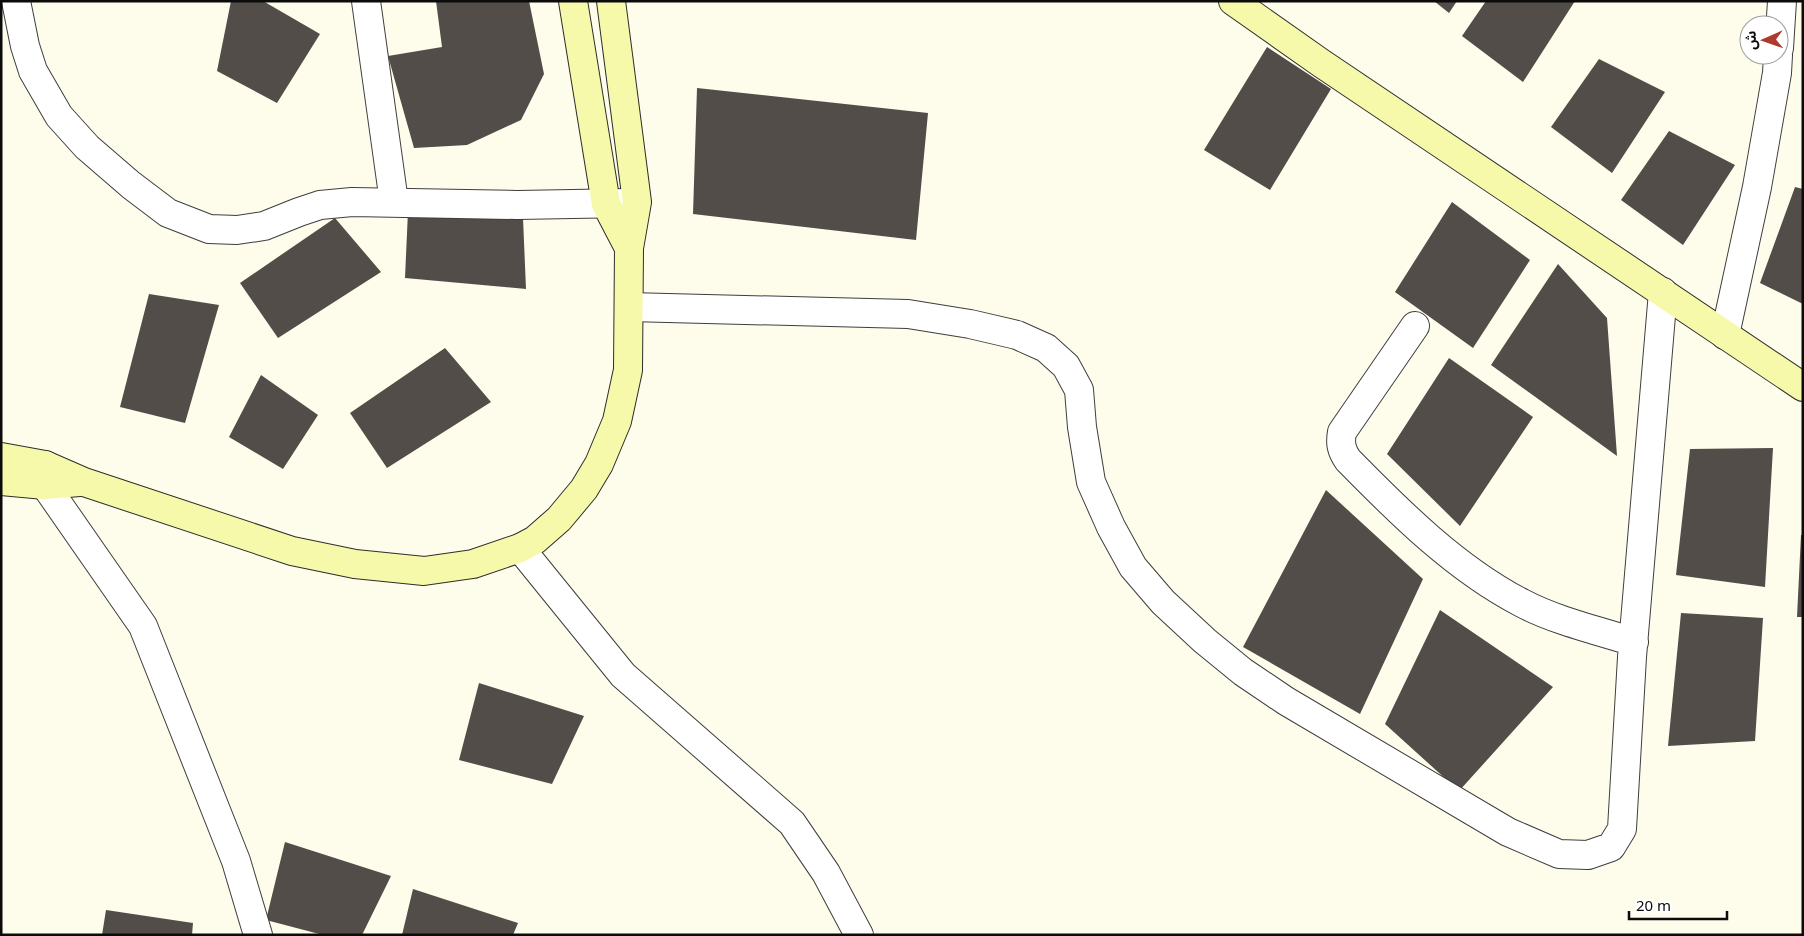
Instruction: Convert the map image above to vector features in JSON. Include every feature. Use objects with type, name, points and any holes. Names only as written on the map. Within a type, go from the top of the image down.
[{"type":"main road","points":[[573,1],[606,204],[629,248]]},
{"type":"main road","points":[[1,457],[45,475],[84,482],[292,551],[355,564],[424,571],[473,564],[520,548],[535,540],[558,520],[584,489],[599,464],[617,421],[628,370],[629,248],[637,202],[611,1]]},
{"type":"main road","points":[[1233,1],[1338,74],[1803,387]]},
{"type":"main road","points":[[1,481],[45,475]]},
{"type":"street","points":[[16,1],[25,46],[33,71],[58,116],[94,153],[131,185],[168,213],[209,229],[237,230],[264,226],[320,205],[352,202],[517,205],[637,202]]},
{"type":"street","points":[[366,1],[394,202]]},
{"type":"street","points":[[1781,15],[1782,1]]},
{"type":"street","points":[[1725,335],[1757,187],[1777,65]]},
{"type":"street","points":[[629,307],[908,314],[970,324],[1017,335],[1046,348],[1066,366],[1079,390],[1082,427],[1091,482],[1111,527],[1133,567],[1162,602],[1243,672],[1286,701],[1508,832],[1559,854],[1588,855],[1611,847],[1622,829],[1634,642],[1663,292]]},
{"type":"street","points":[[1415,326],[1342,432],[1340,443],[1342,452],[1392,506],[1476,576],[1522,604],[1555,617],[1634,642]]},
{"type":"street","points":[[45,475],[143,626],[236,861],[258,935]]},
{"type":"street","points":[[520,548],[624,675],[792,823],[826,873],[859,935]]},
{"type":"building","points":[[231,1],[263,1],[320,34],[277,103],[217,71]]},
{"type":"building","points":[[436,1],[529,1],[544,74],[521,120],[467,145],[414,148],[388,56],[442,47]]},
{"type":"building","points":[[1434,1],[1457,1],[1449,13]]},
{"type":"building","points":[[1486,1],[1575,1],[1523,82],[1462,36]]},
{"type":"building","points":[[1267,47],[1331,89],[1270,190],[1204,150]]},
{"type":"building","points":[[1599,59],[1665,92],[1612,173],[1551,127]]},
{"type":"building","points":[[697,88],[928,113],[916,240],[693,214]]},
{"type":"building","points":[[1669,131],[1735,165],[1683,245],[1621,200]]},
{"type":"building","points":[[1795,187],[1803,189],[1803,304],[1760,283]]},
{"type":"building","points":[[1452,202],[1530,260],[1473,348],[1395,292]]},
{"type":"building","points":[[408,211],[523,218],[526,289],[405,278]]},
{"type":"building","points":[[335,218],[381,272],[278,338],[240,283]]},
{"type":"building","points":[[1558,264],[1607,318],[1617,456],[1491,365]]},
{"type":"building","points":[[149,294],[219,305],[185,423],[120,407]]},
{"type":"building","points":[[445,348],[491,402],[387,468],[350,413]]},
{"type":"building","points":[[1449,358],[1533,417],[1460,526],[1387,454]]},
{"type":"building","points":[[261,375],[318,415],[283,469],[229,437]]},
{"type":"building","points":[[1773,448],[1765,587],[1676,575],[1690,449]]},
{"type":"building","points":[[1326,490],[1423,579],[1360,714],[1243,647]]},
{"type":"building","points":[[1801,535],[1803,535],[1803,617],[1797,617]]},
{"type":"building","points":[[1440,610],[1553,687],[1459,791],[1385,724]]},
{"type":"building","points":[[1681,613],[1763,618],[1755,741],[1668,746]]},
{"type":"building","points":[[479,683],[584,716],[552,784],[459,760]]},
{"type":"building","points":[[285,842],[391,876],[362,935],[323,935],[266,920]]},
{"type":"building","points":[[413,889],[518,923],[513,935],[402,935]]},
{"type":"building","points":[[106,910],[193,923],[192,935],[102,935]]}]
